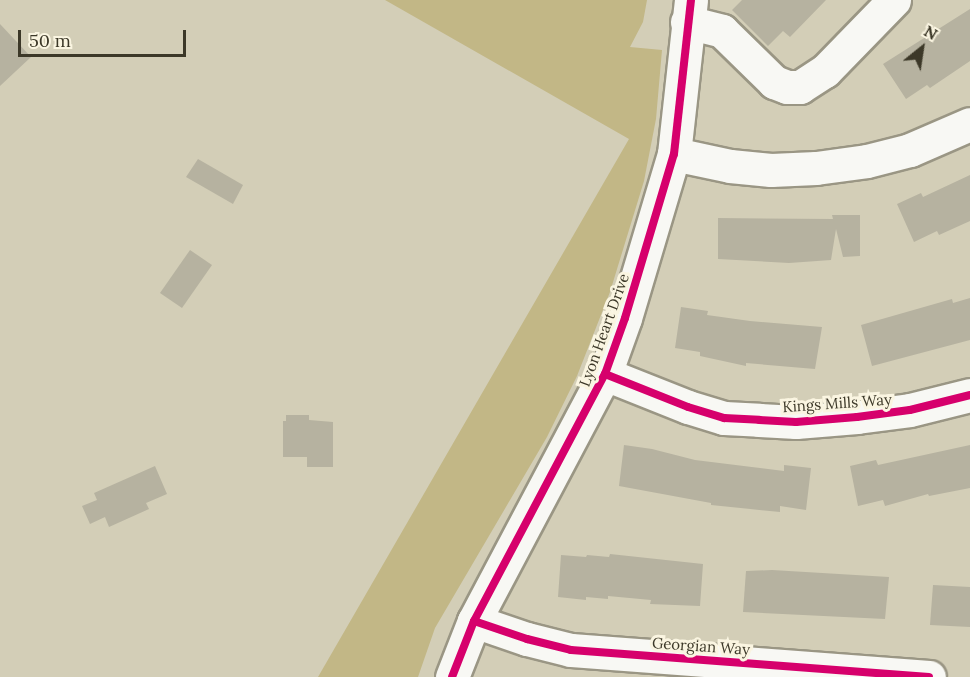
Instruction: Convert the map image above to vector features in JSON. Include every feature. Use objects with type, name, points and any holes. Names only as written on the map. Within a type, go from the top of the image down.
[{"type":"street","points":[[689,11],[722,32],[774,82],[787,87],[800,87],[825,70],[894,0]]},
{"type":"street","name":"Lyon Heart Drive","points":[[452,677],[474,621],[605,374],[647,248],[674,154],[680,120],[689,11]]},
{"type":"street","points":[[674,154],[730,166],[771,170],[816,168],[867,161],[910,150],[970,124]]},
{"type":"street","name":"Kings Mills Way","points":[[605,374],[724,418],[796,422],[857,417],[910,410],[970,395]]},
{"type":"street","name":"Georgian Way","points":[[474,621],[526,639],[571,650],[929,677]]},
{"type":"shaded area","points":[[385,0],[647,0],[643,22],[630,47],[662,50],[656,119],[644,181],[610,292],[577,376],[547,437],[435,628],[418,677],[318,677],[629,139]]},
{"type":"building","points":[[742,0],[826,0],[790,37],[783,31],[768,46],[732,10]]},
{"type":"building","points":[[970,9],[970,61],[930,88],[927,85],[906,99],[883,64]]},
{"type":"building","points":[[0,24],[31,57],[0,86]]},
{"type":"building","points":[[198,159],[243,185],[233,204],[186,177]]},
{"type":"building","points":[[970,175],[970,221],[939,235],[937,231],[914,242],[897,204],[921,193],[923,197]]},
{"type":"building","points":[[832,215],[860,215],[860,256],[843,257],[836,229],[831,260],[789,263],[718,259],[718,218],[833,219]]},
{"type":"building","points":[[190,250],[212,265],[182,308],[160,293]]},
{"type":"building","points":[[970,298],[970,340],[872,366],[861,325],[952,299],[953,303]]},
{"type":"building","points":[[681,307],[708,311],[707,315],[822,327],[815,369],[746,363],[746,366],[700,356],[700,352],[675,348]]},
{"type":"building","points":[[286,415],[309,415],[309,420],[333,422],[333,467],[307,467],[307,457],[283,457],[283,421],[286,421]]},
{"type":"building","points":[[624,445],[652,449],[695,460],[784,471],[784,465],[811,468],[806,510],[780,506],[780,512],[711,505],[711,503],[619,486]]},
{"type":"building","points":[[970,445],[970,488],[929,496],[928,494],[885,506],[883,500],[858,506],[850,466],[876,460],[878,465]]},
{"type":"building","points":[[155,466],[167,494],[146,503],[149,509],[109,527],[105,517],[90,524],[82,506],[97,500],[94,493]]},
{"type":"building","points":[[610,554],[703,564],[700,606],[650,604],[651,600],[608,596],[608,599],[586,597],[586,600],[558,597],[561,555],[609,557]]},
{"type":"building","points":[[772,570],[889,577],[885,619],[743,612],[746,571]]},
{"type":"building","points":[[933,585],[970,587],[970,627],[930,625]]},
{"type":"cycle path","points":[[452,677],[474,621],[605,374],[625,318],[674,154],[691,0]]},
{"type":"cycle path","points":[[605,374],[688,407],[724,418],[796,422],[857,417],[910,410],[970,395]]},
{"type":"cycle path","points":[[474,621],[527,639],[571,650],[929,677]]}]
